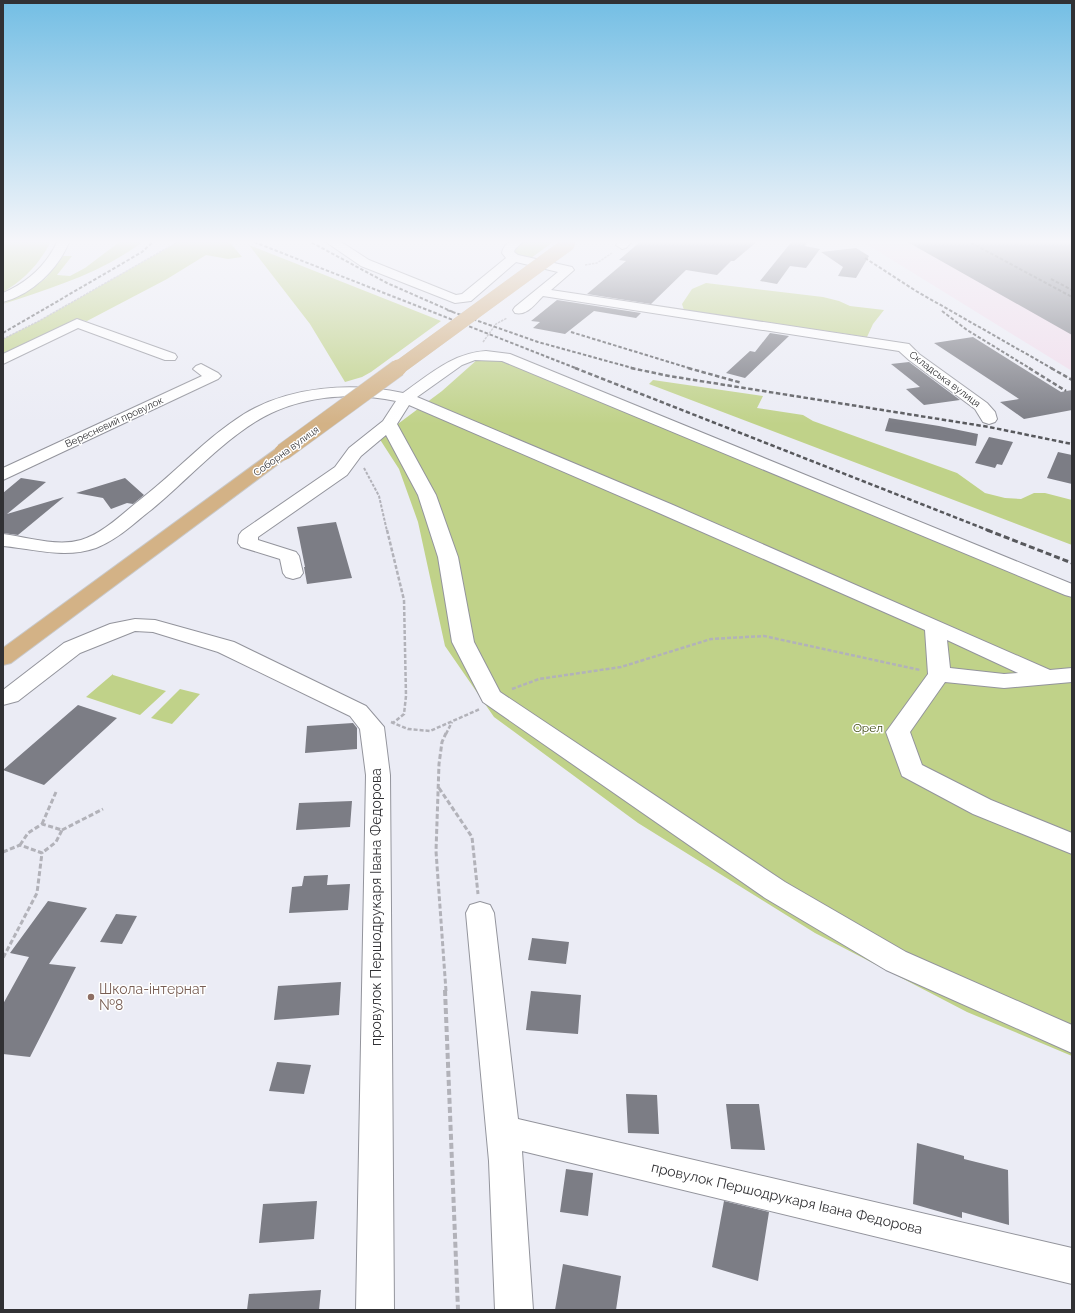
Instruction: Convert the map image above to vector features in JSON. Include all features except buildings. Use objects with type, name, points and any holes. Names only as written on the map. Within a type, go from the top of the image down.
[{"type":"main road","name":"Соборна вулиця","points":[[3,658],[490,301]]},
{"type":"street","points":[[520,310],[530,301]]},
{"type":"street","name":"Складська вулиця","points":[[601,301],[904,347],[914,357],[981,406],[987,412],[989,419]]},
{"type":"street","points":[[3,360],[78,323],[170,357]]},
{"type":"street","points":[[293,573],[289,556],[248,543],[249,535],[341,471],[355,452],[389,424],[406,398],[457,362],[473,356],[486,355],[505,357],[1072,591]]},
{"type":"street","name":"Вересневий провулок","points":[[3,475],[213,376],[201,369]]},
{"type":"street","points":[[3,540],[50,546],[81,546],[100,539],[145,505],[226,437],[259,413],[301,399],[342,391],[361,391],[406,398],[935,626],[1046,677]]},
{"type":"street","points":[[389,424],[427,495],[448,557],[463,642],[491,697],[789,898],[896,961],[1072,1039]]},
{"type":"street","name":"провулок Першодрукаря Івана Федорова","points":[[3,698],[10,696],[72,648],[118,629],[135,626],[155,626],[226,647],[358,711],[372,727],[378,775],[374,1310]]},
{"type":"street","points":[[935,626],[939,674],[898,732],[911,770],[982,807],[1072,844]]},
{"type":"street","points":[[939,674],[1004,681],[1072,675]]},
{"type":"street","points":[[480,913],[502,1128],[514,1310]]},
{"type":"street","name":"провулок Першодрукаря Івана Федорова","points":[[502,1128],[511,1133],[1072,1266]]},
{"type":"path","points":[[3,339],[73,301]]},
{"type":"path","points":[[473,356],[496,324]]},
{"type":"path","points":[[355,452],[379,496],[404,600],[406,696],[404,714],[393,723]]},
{"type":"path","points":[[358,711],[408,728],[430,731],[479,710],[491,697],[539,678],[621,667],[711,639],[764,636],[939,674]]},
{"type":"path","points":[[453,722],[442,742],[439,764],[436,851],[446,998],[458,1310]]},
{"type":"path","points":[[439,788],[472,836],[480,913]]},
{"type":"path","points":[[3,852],[20,845],[28,833],[42,824],[56,792]]},
{"type":"path","points":[[3,958],[36,893],[42,853],[56,842],[62,830],[103,809]]},
{"type":"path","points":[[42,824],[62,830]]},
{"type":"path","points":[[20,845],[42,853]]},
{"type":"shaded area","points":[[959,301],[1072,301],[1072,371]]},
{"type":"green space","points":[[74,301],[125,301],[87,321],[76,319],[3,356],[3,339]]},
{"type":"green space","points":[[292,301],[391,301],[441,321],[371,372],[362,377],[345,382],[310,324]]},
{"type":"green space","points":[[684,301],[840,301],[850,306],[884,310],[873,324],[867,337],[684,310],[682,304]]},
{"type":"green space","name":"Орел","points":[[478,359],[497,359],[1072,594],[1072,1056],[967,1012],[815,933],[638,823],[494,717],[445,646],[418,522],[399,469],[379,438],[442,391]]},
{"type":"green space","points":[[653,380],[763,396],[757,408],[803,415],[813,421],[957,473],[985,493],[1005,498],[1021,499],[1034,493],[1045,493],[1072,500],[1072,545],[649,384]]},
{"type":"green space","points":[[113,674],[166,691],[140,715],[86,697]]},
{"type":"green space","points":[[180,689],[200,694],[172,724],[151,718]]},
{"type":"railway","points":[[3,333],[57,301]]},
{"type":"railway","points":[[405,301],[578,369]]},
{"type":"railway","points":[[429,301],[453,312]]},
{"type":"railway","points":[[934,301],[1053,369]]},
{"type":"railway","points":[[447,310],[538,342],[636,369]]},
{"type":"railway","points":[[942,311],[967,330],[1031,369]]},
{"type":"railway","points":[[571,332],[692,369]]},
{"type":"railway","points":[[575,368],[990,531]]},
{"type":"railway","points":[[631,368],[669,376],[989,427],[1072,444]]},
{"type":"railway","points":[[688,368],[742,383]]},
{"type":"railway","points":[[1029,368],[1066,391]]},
{"type":"railway","points":[[1051,368],[1072,380]]},
{"type":"railway","points":[[987,530],[1072,563]]},
{"type":"place","name":"Школа-інтернат №8","points":[[91,997]]}]
